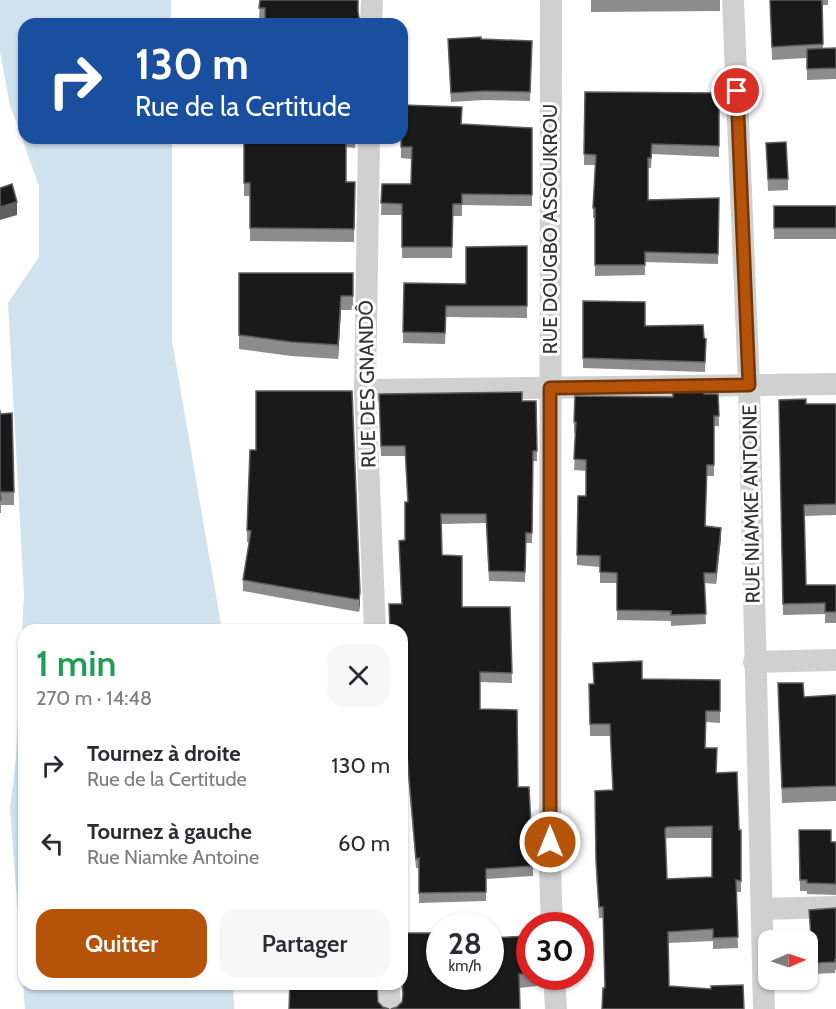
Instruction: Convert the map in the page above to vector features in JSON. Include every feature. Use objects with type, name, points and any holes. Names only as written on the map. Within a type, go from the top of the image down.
[{"type":"street","points":[[371,18],[372,0]]},
{"type":"street","name":"RUE DOUGBO ASSOUKROU","points":[[551,0],[552,912]]},
{"type":"street","name":"RUE NIAMKE ANTOINE","points":[[733,0],[749,385],[764,1009]]},
{"type":"street","name":"RUE DES GNANDÔ","points":[[369,144],[364,390],[375,624]]},
{"type":"street","points":[[364,390],[836,384]]},
{"type":"street","points":[[754,662],[836,660]]},
{"type":"street","points":[[762,909],[836,907]]},
{"type":"street","points":[[389,990],[390,1009]]},
{"type":"street","points":[[555,990],[556,1009]]},
{"type":"water","points":[[0,0],[171,0],[171,18],[18,18],[18,127],[10,105],[0,52]]},
{"type":"water","points":[[24,144],[172,144],[172,341],[221,624],[23,624],[24,594],[8,303],[39,257],[39,186]]},
{"type":"water","points":[[18,717],[18,915],[10,808]]},
{"type":"water","points":[[24,990],[233,990],[234,1009],[25,1009]]},
{"type":"building","points":[[260,0],[358,0],[359,18],[265,18],[265,8],[259,8]]},
{"type":"building","points":[[770,0],[822,0],[823,44],[772,47]]},
{"type":"building","points":[[481,37],[481,39],[532,41],[530,92],[451,93],[448,39]]},
{"type":"building","points":[[836,48],[836,68],[807,69],[807,49]]},
{"type":"building","points":[[585,92],[719,93],[719,146],[652,144],[651,158],[648,158],[648,200],[719,198],[718,254],[645,252],[645,265],[595,265],[595,208],[593,208],[596,155],[584,154]]},
{"type":"building","points":[[408,105],[462,107],[461,124],[532,128],[532,195],[462,194],[462,204],[453,204],[452,247],[402,247],[402,204],[381,203],[382,184],[411,184],[412,147],[401,147],[401,144],[408,144]]},
{"type":"building","points":[[786,142],[788,179],[768,179],[766,143]]},
{"type":"building","points":[[244,144],[346,144],[346,182],[355,182],[354,229],[250,228],[250,183],[244,183]]},
{"type":"building","points":[[12,184],[17,202],[0,207],[0,188]]},
{"type":"building","points":[[774,206],[836,206],[836,228],[774,228]]},
{"type":"building","points":[[527,246],[527,306],[446,306],[445,333],[403,332],[404,283],[466,284],[466,247]]},
{"type":"building","points":[[239,273],[353,273],[353,296],[341,296],[338,345],[239,335]]},
{"type":"building","points":[[583,301],[645,302],[645,326],[703,325],[706,339],[705,362],[583,358]]},
{"type":"building","points":[[673,389],[704,389],[704,394],[718,394],[719,416],[714,416],[714,465],[707,465],[705,526],[721,528],[716,573],[704,573],[706,614],[671,615],[671,611],[617,610],[617,573],[600,572],[600,556],[577,555],[578,496],[586,496],[586,460],[574,459],[575,396],[673,397]]},
{"type":"building","points":[[256,391],[352,391],[359,600],[243,580],[251,531],[247,530],[250,450],[256,450]]},
{"type":"building","points":[[522,392],[522,401],[536,401],[537,451],[533,451],[532,533],[526,533],[525,572],[489,571],[486,514],[441,514],[442,555],[462,556],[462,607],[510,607],[512,673],[480,672],[480,709],[517,710],[518,787],[529,787],[533,866],[486,869],[486,892],[419,893],[419,858],[416,859],[408,765],[408,624],[390,624],[389,604],[402,604],[399,541],[405,540],[405,502],[408,502],[405,446],[381,446],[379,394]]},
{"type":"building","points":[[806,399],[806,404],[836,404],[836,504],[804,505],[806,585],[836,585],[836,612],[825,612],[825,603],[783,604],[779,400]]},
{"type":"building","points":[[12,413],[14,492],[0,492],[0,414]]},
{"type":"building","points":[[642,661],[642,679],[720,680],[720,711],[706,711],[705,748],[717,748],[716,773],[737,772],[739,830],[741,830],[741,881],[736,880],[738,937],[713,938],[713,929],[668,932],[669,986],[711,989],[711,986],[743,985],[744,1009],[602,1009],[603,988],[605,988],[603,907],[599,907],[595,791],[613,790],[610,724],[590,724],[589,684],[594,684],[593,663]],"holes":[[[712,826],[712,877],[667,879],[665,829],[667,827]]]},
{"type":"building","points":[[778,683],[803,683],[804,697],[836,695],[836,786],[782,788]]},
{"type":"building","points":[[799,830],[831,830],[831,842],[836,842],[836,884],[807,883],[807,880],[800,880]]},
{"type":"building","points":[[836,908],[835,962],[818,963],[818,930],[811,930],[809,910]]},
{"type":"building","points":[[408,933],[426,933],[426,990],[504,990],[504,937],[516,937],[516,990],[519,990],[520,1009],[391,1009],[402,1002],[403,990],[408,990]]},
{"type":"building","points":[[290,990],[377,990],[378,1002],[389,1009],[289,1009]]},
{"type":"route","points":[[550,842],[550,388],[749,385],[737,91]]}]
